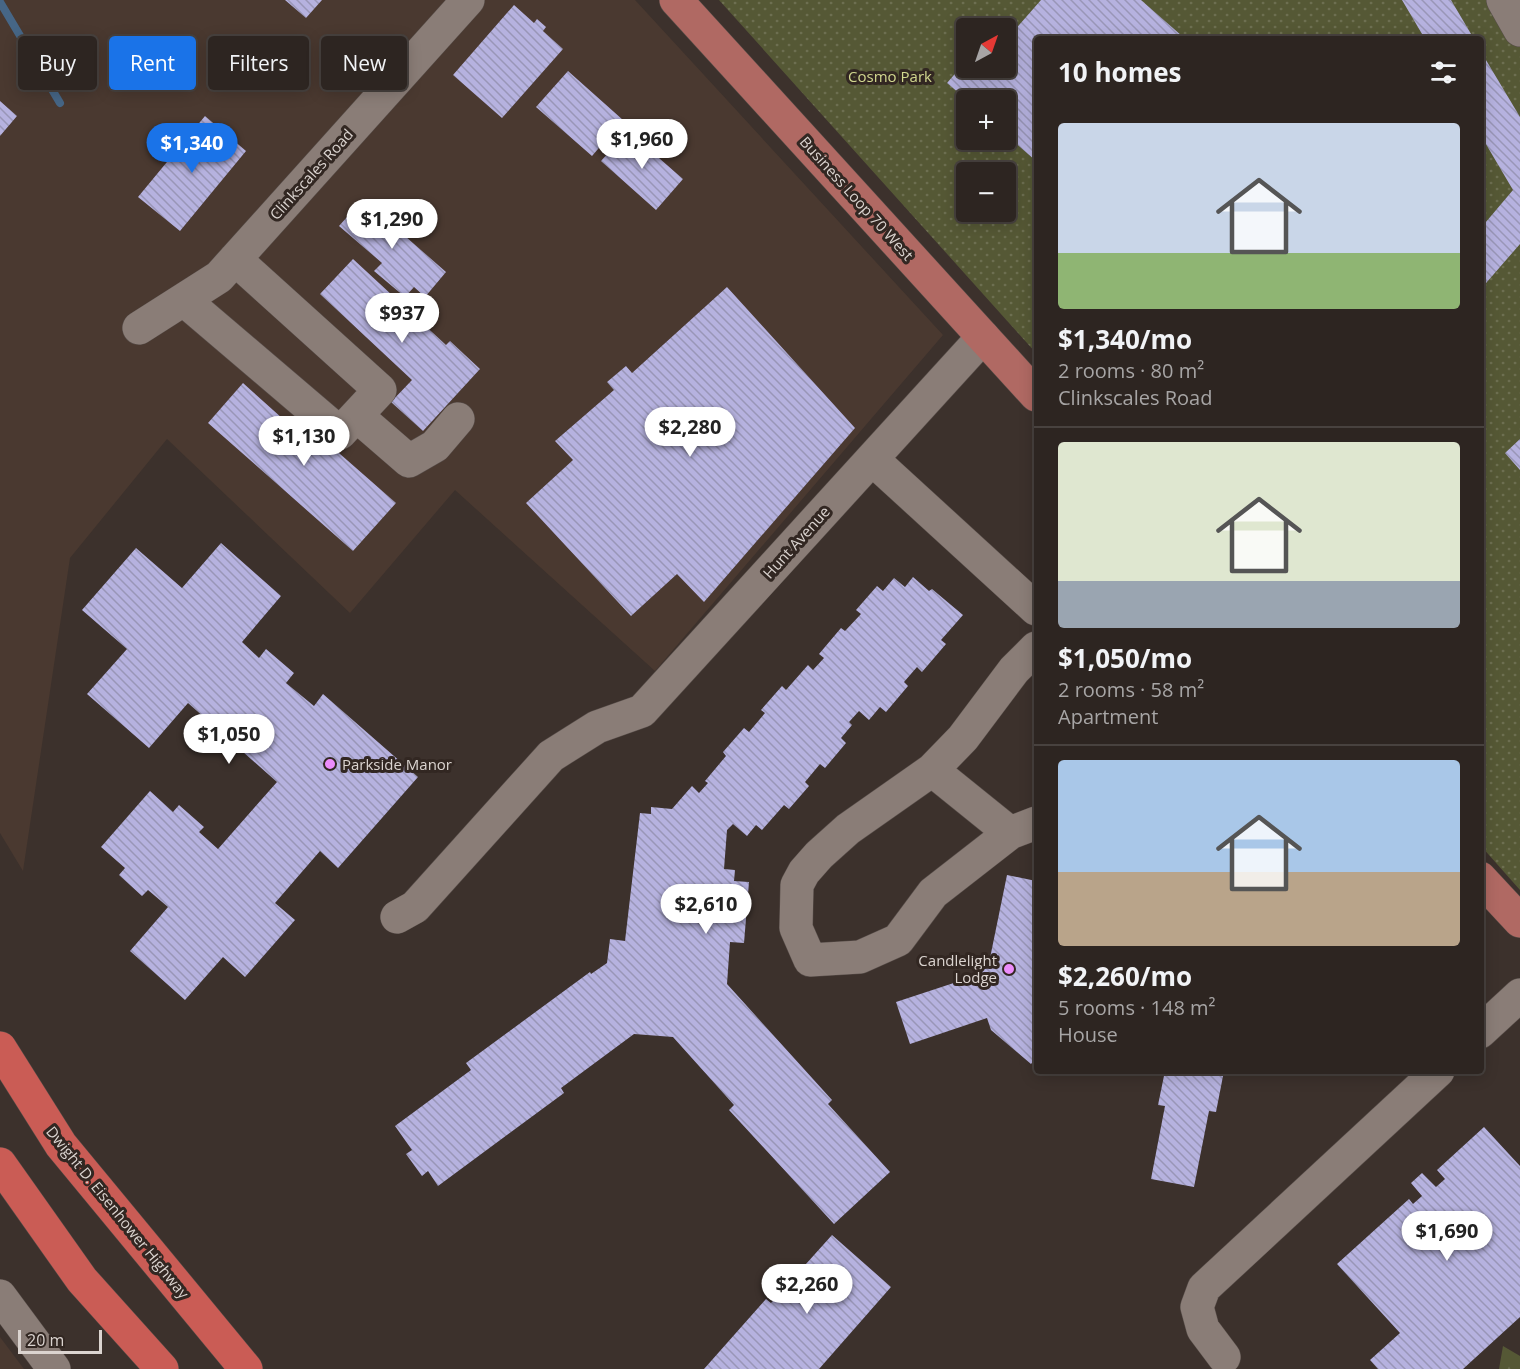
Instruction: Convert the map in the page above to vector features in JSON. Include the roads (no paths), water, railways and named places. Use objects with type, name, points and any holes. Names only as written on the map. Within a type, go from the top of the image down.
[{"type":"highway","name":"Dwight D. Eisenhower Highway","points":[[0,1048],[61,1145],[246,1369]]},
{"type":"highway","points":[[0,1164],[82,1280],[162,1369]]},
{"type":"main road","name":"Business Loop 70 West","points":[[676,0],[1034,393]]},
{"type":"main road","points":[[1484,882],[1520,921]]},
{"type":"street","name":"Clinkscales Road","points":[[139,328],[219,277],[468,0]]},
{"type":"street","points":[[1503,0],[1520,30]]},
{"type":"street","points":[[184,300],[340,434],[380,390],[235,259]]},
{"type":"street","name":"Hunt Avenue","points":[[397,917],[415,907],[550,756],[597,727],[642,711],[983,337]]},
{"type":"street","points":[[357,416],[409,461],[435,446],[458,419]]},
{"type":"street","points":[[872,459],[1034,607]]},
{"type":"street","points":[[932,770],[1023,828],[933,893],[898,940],[860,957],[810,960],[796,928],[797,885],[804,872],[848,829],[932,770],[963,738],[1014,670],[1034,650]]},
{"type":"street","points":[[1484,1028],[1520,995]]},
{"type":"street","points":[[1224,1357],[1203,1329],[1197,1306],[1204,1288],[1435,1074]]},
{"type":"street","points":[[0,1296],[54,1369]]},
{"type":"waterway","points":[[0,2],[60,103]]},
{"type":"place","name":"Parkside Manor","points":[[330,764]]},
{"type":"place","name":"Candlelight Lodge","points":[[1009,969]]},
{"type":"park label","name":"Cosmo Park","points":[[890,76]]}]
